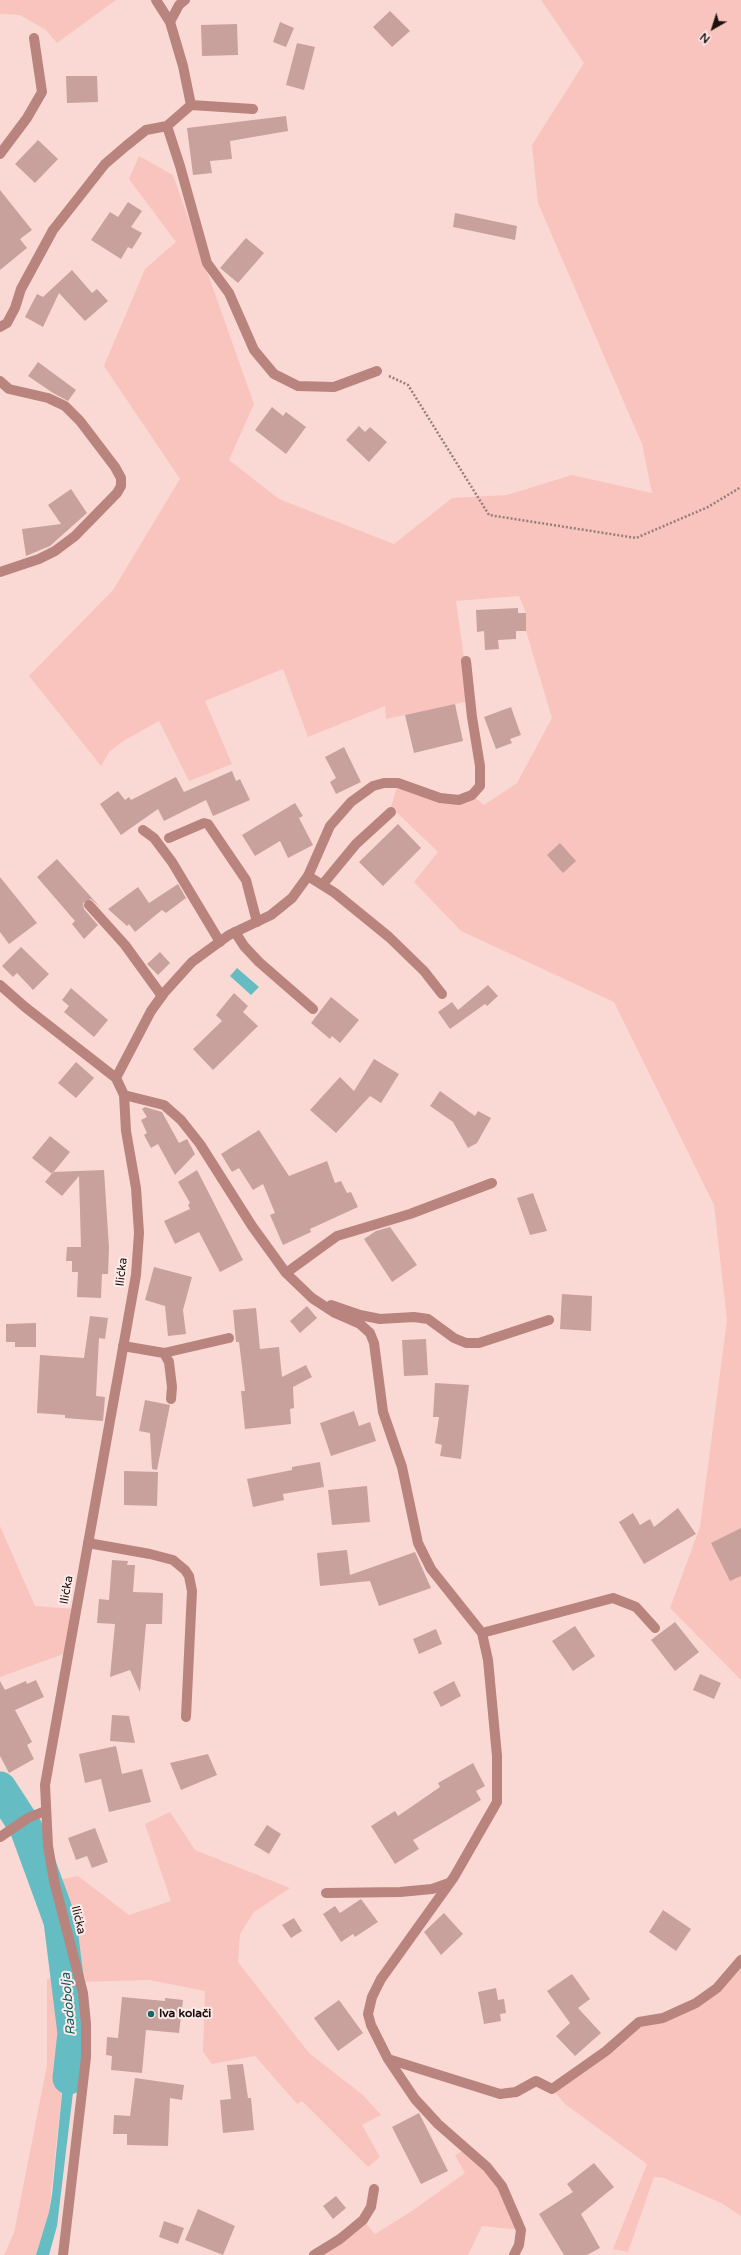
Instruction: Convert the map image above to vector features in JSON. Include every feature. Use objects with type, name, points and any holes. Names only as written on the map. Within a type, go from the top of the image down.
[{"type":"street","points":[[156,0],[170,22],[183,66],[191,105]]},
{"type":"street","points":[[170,22],[179,5],[185,0]]},
{"type":"street","points":[[0,154],[27,118],[42,92],[34,38]]},
{"type":"street","points":[[0,327],[7,323],[15,308],[21,289],[53,230],[105,164],[146,130],[167,126],[191,105],[253,109]]},
{"type":"street","points":[[167,126],[180,166],[207,263],[228,293],[254,350],[274,374],[298,386],[334,387],[377,371]]},
{"type":"street","points":[[0,381],[9,389],[48,398],[65,406],[80,421],[115,467],[121,478],[121,486],[117,493],[75,536],[55,551],[39,559],[0,572]]},
{"type":"street","points":[[116,1078],[151,1011],[162,996],[192,962],[235,932],[271,915],[292,898],[308,876],[330,826],[351,802],[373,786],[384,783],[398,783],[440,798],[459,800],[472,795],[480,786],[480,766],[472,717],[466,661]]},
{"type":"street","points":[[323,884],[356,844],[391,812]]},
{"type":"street","points":[[169,838],[204,823],[208,824],[246,880],[257,922]]},
{"type":"street","points":[[143,830],[154,838],[172,862],[220,942]]},
{"type":"street","points":[[308,876],[323,884],[389,937],[424,971],[442,994]]},
{"type":"street","points":[[89,906],[125,945],[162,996]]},
{"type":"street","points":[[235,932],[244,946],[258,962],[313,1009]]},
{"type":"street","name":"Ilićka","points":[[0,985],[25,1007],[116,1078],[124,1095],[126,1131],[136,1188],[139,1232],[136,1275],[45,1785],[45,1810],[54,1881],[83,1994],[86,2024],[86,2057],[62,2255]]},
{"type":"street","points":[[124,1095],[164,1105],[181,1120],[200,1144],[252,1226],[286,1273],[312,1298],[334,1313],[360,1324],[372,1338],[374,1343],[383,1412],[402,1467],[418,1543],[431,1569],[482,1634],[488,1660],[496,1756],[497,1802],[448,1883],[381,1979],[372,1997],[368,2014],[369,2020],[388,2059],[415,2099],[438,2124],[487,2167],[502,2186],[521,2230],[519,2245],[514,2255]]},
{"type":"street","points":[[286,1273],[337,1236],[410,1214],[492,1183]]},
{"type":"street","points":[[312,1298],[360,1315],[380,1319],[414,1317],[428,1319],[454,1338],[466,1343],[479,1343],[549,1320]]},
{"type":"street","points":[[123,1346],[164,1353],[229,1338]]},
{"type":"street","points":[[164,1353],[169,1362],[172,1387],[171,1399]]},
{"type":"street","points":[[88,1543],[150,1554],[173,1560],[185,1570],[189,1576],[192,1591],[186,1717]]},
{"type":"street","points":[[482,1634],[613,1598],[636,1607],[655,1628]]},
{"type":"street","points":[[0,1837],[28,1818],[45,1810]]},
{"type":"street","points":[[326,1893],[400,1892],[432,1889],[448,1883]]},
{"type":"street","points":[[388,2059],[500,2094],[516,2092],[536,2081],[552,2089],[618,2041],[639,2022],[662,2018],[696,2003],[717,1988],[741,1960]]},
{"type":"street","points":[[314,2255],[340,2239],[363,2220],[371,2207],[374,2189]]},
{"type":"path","points":[[377,371],[408,385],[489,515],[636,538],[708,507],[741,487]]},
{"type":"shaded area","points":[[0,0],[116,0],[57,43],[46,30],[20,15],[0,14]]},
{"type":"shaded area","points":[[541,0],[741,0],[741,1680],[670,1608],[700,1527],[727,1320],[714,1205],[614,1002],[461,931],[414,882],[438,852],[391,807],[398,783],[440,798],[472,795],[484,805],[517,783],[552,718],[526,631],[526,613],[519,596],[456,601],[470,701],[386,719],[385,706],[308,737],[283,669],[205,701],[232,764],[189,781],[159,721],[125,740],[110,751],[101,766],[29,676],[113,590],[180,479],[104,366],[145,269],[176,242],[129,179],[139,156],[173,175],[254,404],[229,460],[279,499],[394,544],[452,498],[507,495],[572,475],[652,493],[642,444],[538,203],[532,145],[584,63]]},
{"type":"shaded area","points":[[0,1526],[35,1606],[76,1609],[69,1652],[0,1677]]},
{"type":"shaded area","points":[[170,1812],[195,1850],[290,1888],[254,1912],[240,1934],[238,1962],[309,2053],[363,2095],[381,2115],[362,2125],[380,2157],[368,2167],[302,2101],[297,2104],[255,2056],[212,2064],[203,2052],[205,1991],[149,1980],[80,1982],[54,1881],[78,1876],[129,1915],[171,1901],[145,1824]]},
{"type":"shaded area","points":[[741,1960],[741,2216],[721,2203],[664,2178],[654,2177],[628,2252],[613,2249],[647,2164],[565,2104],[552,2089],[639,2022],[696,2003]]},
{"type":"shaded area","points":[[55,1978],[68,2033],[49,2212],[36,2255],[4,2255],[14,2233],[47,2065],[47,1979]]},
{"type":"shaded area","points":[[466,2149],[487,2167],[521,2230],[482,2226],[468,2255],[314,2255],[363,2220],[375,2234],[412,2211],[465,2173],[455,2155]]},
{"type":"water","points":[[237,968],[259,987],[251,995],[230,976]]},
{"type":"water","points":[[78,2032],[76,2068],[57,2226],[49,2255],[36,2255],[49,2212],[52,2195],[68,2033]]},
{"type":"building","points":[[390,11],[410,31],[392,47],[373,27]]},
{"type":"building","points":[[280,22],[294,28],[286,47],[273,42]]},
{"type":"building","points":[[237,24],[238,55],[202,56],[201,25]]},
{"type":"building","points":[[297,43],[315,47],[304,90],[286,85]]},
{"type":"building","points":[[66,76],[97,76],[98,102],[67,103]]},
{"type":"building","points":[[286,116],[288,131],[230,141],[232,159],[210,161],[212,173],[193,175],[187,128]]},
{"type":"building","points":[[38,140],[58,159],[35,183],[15,164]]},
{"type":"building","points":[[0,190],[32,230],[20,239],[27,248],[0,270]]},
{"type":"building","points":[[128,202],[142,211],[131,227],[142,233],[132,249],[128,247],[121,259],[91,240],[110,212],[118,217]]},
{"type":"building","points":[[455,213],[517,226],[515,240],[453,227]]},
{"type":"building","points":[[246,238],[264,253],[238,283],[220,268]]},
{"type":"building","points":[[72,270],[92,293],[97,289],[108,301],[85,321],[59,293],[43,327],[25,317],[37,294],[43,297]]},
{"type":"building","points":[[38,362],[76,390],[68,401],[28,376]]},
{"type":"building","points":[[272,407],[283,416],[286,412],[306,427],[286,454],[255,430]]},
{"type":"building","points":[[359,426],[365,432],[370,427],[387,442],[369,462],[346,440]]},
{"type":"building","points":[[71,489],[87,513],[50,546],[26,556],[22,529],[61,524],[48,505]]},
{"type":"building","points":[[518,608],[518,613],[526,613],[526,631],[516,631],[516,639],[498,640],[499,649],[485,650],[484,631],[477,632],[476,610]]},
{"type":"building","points":[[455,704],[463,741],[414,753],[405,715]]},
{"type":"building","points":[[511,707],[521,735],[510,739],[512,743],[496,749],[484,717]]},
{"type":"building","points":[[344,747],[361,782],[336,794],[330,782],[336,778],[325,757]]},
{"type":"building","points":[[232,771],[236,781],[240,779],[250,800],[213,816],[206,800],[164,821],[158,809],[121,835],[100,804],[118,791],[125,800],[129,797],[131,800],[176,777],[184,792]]},
{"type":"building","points":[[295,803],[303,816],[299,818],[313,845],[288,858],[280,841],[255,856],[242,835]]},
{"type":"building","points":[[398,824],[421,848],[383,886],[359,862]]},
{"type":"building","points":[[560,843],[576,861],[563,873],[547,855]]},
{"type":"building","points":[[57,859],[100,907],[91,899],[83,903],[84,909],[98,925],[84,939],[72,924],[75,921],[37,877]]},
{"type":"building","points":[[0,877],[37,923],[9,944],[0,932]]},
{"type":"building","points":[[178,884],[186,898],[166,913],[162,910],[135,932],[129,924],[127,926],[108,909],[138,887],[149,903]]},
{"type":"building","points":[[21,947],[49,974],[33,990],[17,973],[13,977],[2,966]]},
{"type":"building","points":[[160,952],[170,963],[158,975],[147,964]]},
{"type":"building","points":[[488,985],[498,996],[487,1006],[485,1004],[450,1029],[438,1012],[452,1002],[458,1010]]},
{"type":"building","points":[[71,988],[108,1020],[94,1037],[64,1012],[69,1006],[62,1000]]},
{"type":"building","points":[[234,993],[248,1006],[243,1012],[258,1026],[213,1070],[193,1049],[222,1021],[216,1015]]},
{"type":"building","points":[[331,997],[359,1020],[340,1043],[332,1036],[330,1039],[311,1023]]},
{"type":"building","points":[[374,1059],[399,1074],[381,1103],[370,1096],[336,1133],[310,1110],[340,1077],[354,1091]]},
{"type":"building","points":[[76,1062],[94,1078],[76,1098],[58,1083]]},
{"type":"building","points":[[440,1091],[475,1116],[478,1111],[491,1118],[477,1143],[468,1148],[453,1122],[430,1106]]},
{"type":"building","points":[[145,1107],[162,1112],[179,1143],[187,1139],[195,1154],[175,1175],[158,1144],[151,1148],[144,1135],[147,1133],[141,1120],[147,1117],[142,1109]]},
{"type":"building","points":[[259,1130],[289,1176],[327,1161],[335,1183],[341,1181],[347,1193],[351,1192],[358,1207],[310,1229],[311,1232],[283,1245],[270,1215],[275,1213],[263,1184],[253,1190],[239,1168],[232,1172],[221,1154]]},
{"type":"building","points":[[50,1136],[70,1152],[52,1174],[32,1158]]},
{"type":"building","points":[[104,1170],[109,1248],[108,1274],[102,1274],[101,1298],[77,1297],[78,1272],[72,1272],[72,1261],[66,1261],[67,1247],[81,1247],[79,1176],[62,1196],[45,1182],[53,1172]]},
{"type":"building","points":[[197,1170],[243,1260],[220,1272],[199,1232],[175,1244],[164,1221],[190,1209],[188,1205],[190,1203],[178,1182]]},
{"type":"building","points":[[533,1193],[547,1231],[530,1235],[517,1198]]},
{"type":"building","points":[[390,1227],[417,1265],[392,1282],[364,1239],[376,1231]]},
{"type":"building","points":[[154,1267],[192,1277],[183,1310],[186,1334],[168,1336],[165,1306],[145,1300]]},
{"type":"building","points":[[562,1294],[592,1296],[591,1331],[560,1329]]},
{"type":"building","points":[[307,1306],[317,1318],[300,1333],[290,1321]]},
{"type":"building","points":[[256,1308],[260,1349],[279,1347],[282,1377],[306,1365],[312,1377],[293,1387],[294,1408],[290,1409],[291,1424],[245,1429],[241,1391],[245,1391],[239,1342],[236,1342],[233,1310]]},
{"type":"building","points":[[90,1316],[108,1318],[105,1339],[99,1338],[96,1396],[105,1397],[103,1421],[65,1418],[65,1415],[37,1413],[40,1355],[84,1358]]},
{"type":"building","points":[[36,1323],[36,1347],[15,1347],[15,1342],[6,1342],[6,1324]]},
{"type":"building","points":[[426,1339],[428,1375],[404,1376],[402,1340]]},
{"type":"building","points":[[435,1383],[469,1385],[461,1459],[440,1456],[442,1445],[435,1443],[439,1417],[433,1417]]},
{"type":"building","points":[[145,1400],[170,1405],[157,1470],[152,1469],[150,1433],[139,1431]]},
{"type":"building","points":[[354,1411],[359,1426],[370,1422],[376,1441],[331,1456],[320,1423]]},
{"type":"building","points":[[320,1462],[324,1487],[283,1494],[284,1500],[253,1507],[247,1479],[292,1470],[292,1467]]},
{"type":"building","points":[[124,1471],[158,1472],[157,1506],[124,1505]]},
{"type":"building","points":[[367,1486],[370,1522],[332,1525],[328,1490]]},
{"type":"building","points":[[678,1508],[696,1534],[644,1564],[619,1522],[633,1513],[640,1525],[650,1519],[654,1527]]},
{"type":"building","points":[[741,1528],[741,1576],[730,1581],[711,1543]]},
{"type":"building","points":[[347,1550],[350,1575],[415,1552],[431,1588],[379,1606],[370,1581],[320,1586],[317,1553]]},
{"type":"building","points":[[112,1560],[128,1561],[127,1565],[135,1565],[133,1592],[163,1593],[162,1624],[146,1624],[140,1692],[130,1670],[110,1677],[115,1624],[97,1623],[99,1599],[109,1600]]},
{"type":"building","points":[[675,1622],[699,1652],[675,1671],[651,1640]]},
{"type":"building","points":[[575,1626],[595,1656],[573,1671],[552,1641]]},
{"type":"building","points":[[436,1629],[442,1644],[419,1654],[413,1639]]},
{"type":"building","points":[[700,1674],[721,1683],[714,1699],[693,1690]]},
{"type":"building","points":[[36,1680],[44,1697],[15,1710],[32,1742],[27,1745],[34,1759],[9,1773],[0,1756],[0,1681],[5,1690],[26,1681],[27,1684]]},
{"type":"building","points":[[454,1681],[461,1696],[441,1707],[433,1692]]},
{"type":"building","points":[[112,1715],[129,1716],[135,1743],[110,1741]]},
{"type":"building","points":[[116,1746],[122,1774],[142,1769],[151,1802],[109,1812],[101,1779],[85,1783],[79,1754]]},
{"type":"building","points":[[208,1754],[217,1775],[181,1790],[170,1763]]},
{"type":"building","points":[[473,1763],[485,1786],[476,1791],[481,1800],[413,1840],[419,1849],[395,1864],[371,1826],[395,1811],[398,1816],[440,1787],[438,1783]]},
{"type":"building","points":[[267,1825],[281,1834],[269,1854],[254,1845]]},
{"type":"building","points":[[95,1828],[108,1862],[92,1868],[87,1856],[76,1860],[68,1838]]},
{"type":"building","points":[[361,1899],[378,1922],[355,1937],[353,1934],[341,1942],[323,1914],[335,1906],[340,1913]]},
{"type":"building","points":[[663,1910],[691,1929],[676,1951],[649,1932]]},
{"type":"building","points":[[444,1913],[463,1934],[441,1955],[424,1932]]},
{"type":"building","points":[[294,1918],[302,1931],[291,1938],[282,1925]]},
{"type":"building","points":[[572,1974],[590,1999],[578,2008],[601,2033],[575,2056],[556,2036],[570,2023],[547,1991]]},
{"type":"building","points":[[496,1988],[498,2000],[504,1999],[506,2013],[500,2014],[501,2021],[484,2024],[478,1992]]},
{"type":"building","points":[[122,1997],[165,2001],[165,1998],[183,2000],[179,2033],[146,2030],[142,2073],[111,2070],[112,2056],[106,2055],[107,2037],[118,2038]]},
{"type":"building","points":[[339,2000],[363,2033],[338,2051],[314,2018]]},
{"type":"building","points":[[243,2064],[248,2098],[251,2098],[254,2130],[223,2133],[220,2100],[231,2099],[227,2065]]},
{"type":"building","points":[[135,2078],[184,2085],[182,2100],[170,2098],[168,2146],[127,2145],[127,2134],[113,2134],[114,2115],[130,2116]]},
{"type":"building","points":[[419,2113],[448,2171],[421,2184],[392,2127]]},
{"type":"building","points":[[594,2163],[614,2187],[581,2214],[600,2248],[587,2255],[564,2255],[539,2214],[573,2192],[567,2184]]},
{"type":"building","points":[[336,2196],[346,2208],[333,2219],[323,2206]]},
{"type":"building","points":[[198,2209],[235,2226],[223,2255],[185,2240]]},
{"type":"building","points":[[164,2221],[184,2228],[178,2244],[159,2237]]},
{"type":"waterway","name":"Radobolja","points":[[0,1788],[26,1828],[60,1921],[74,2033],[69,2078]]},
{"type":"place","name":"Iva kolači","points":[[151,2014]]}]
